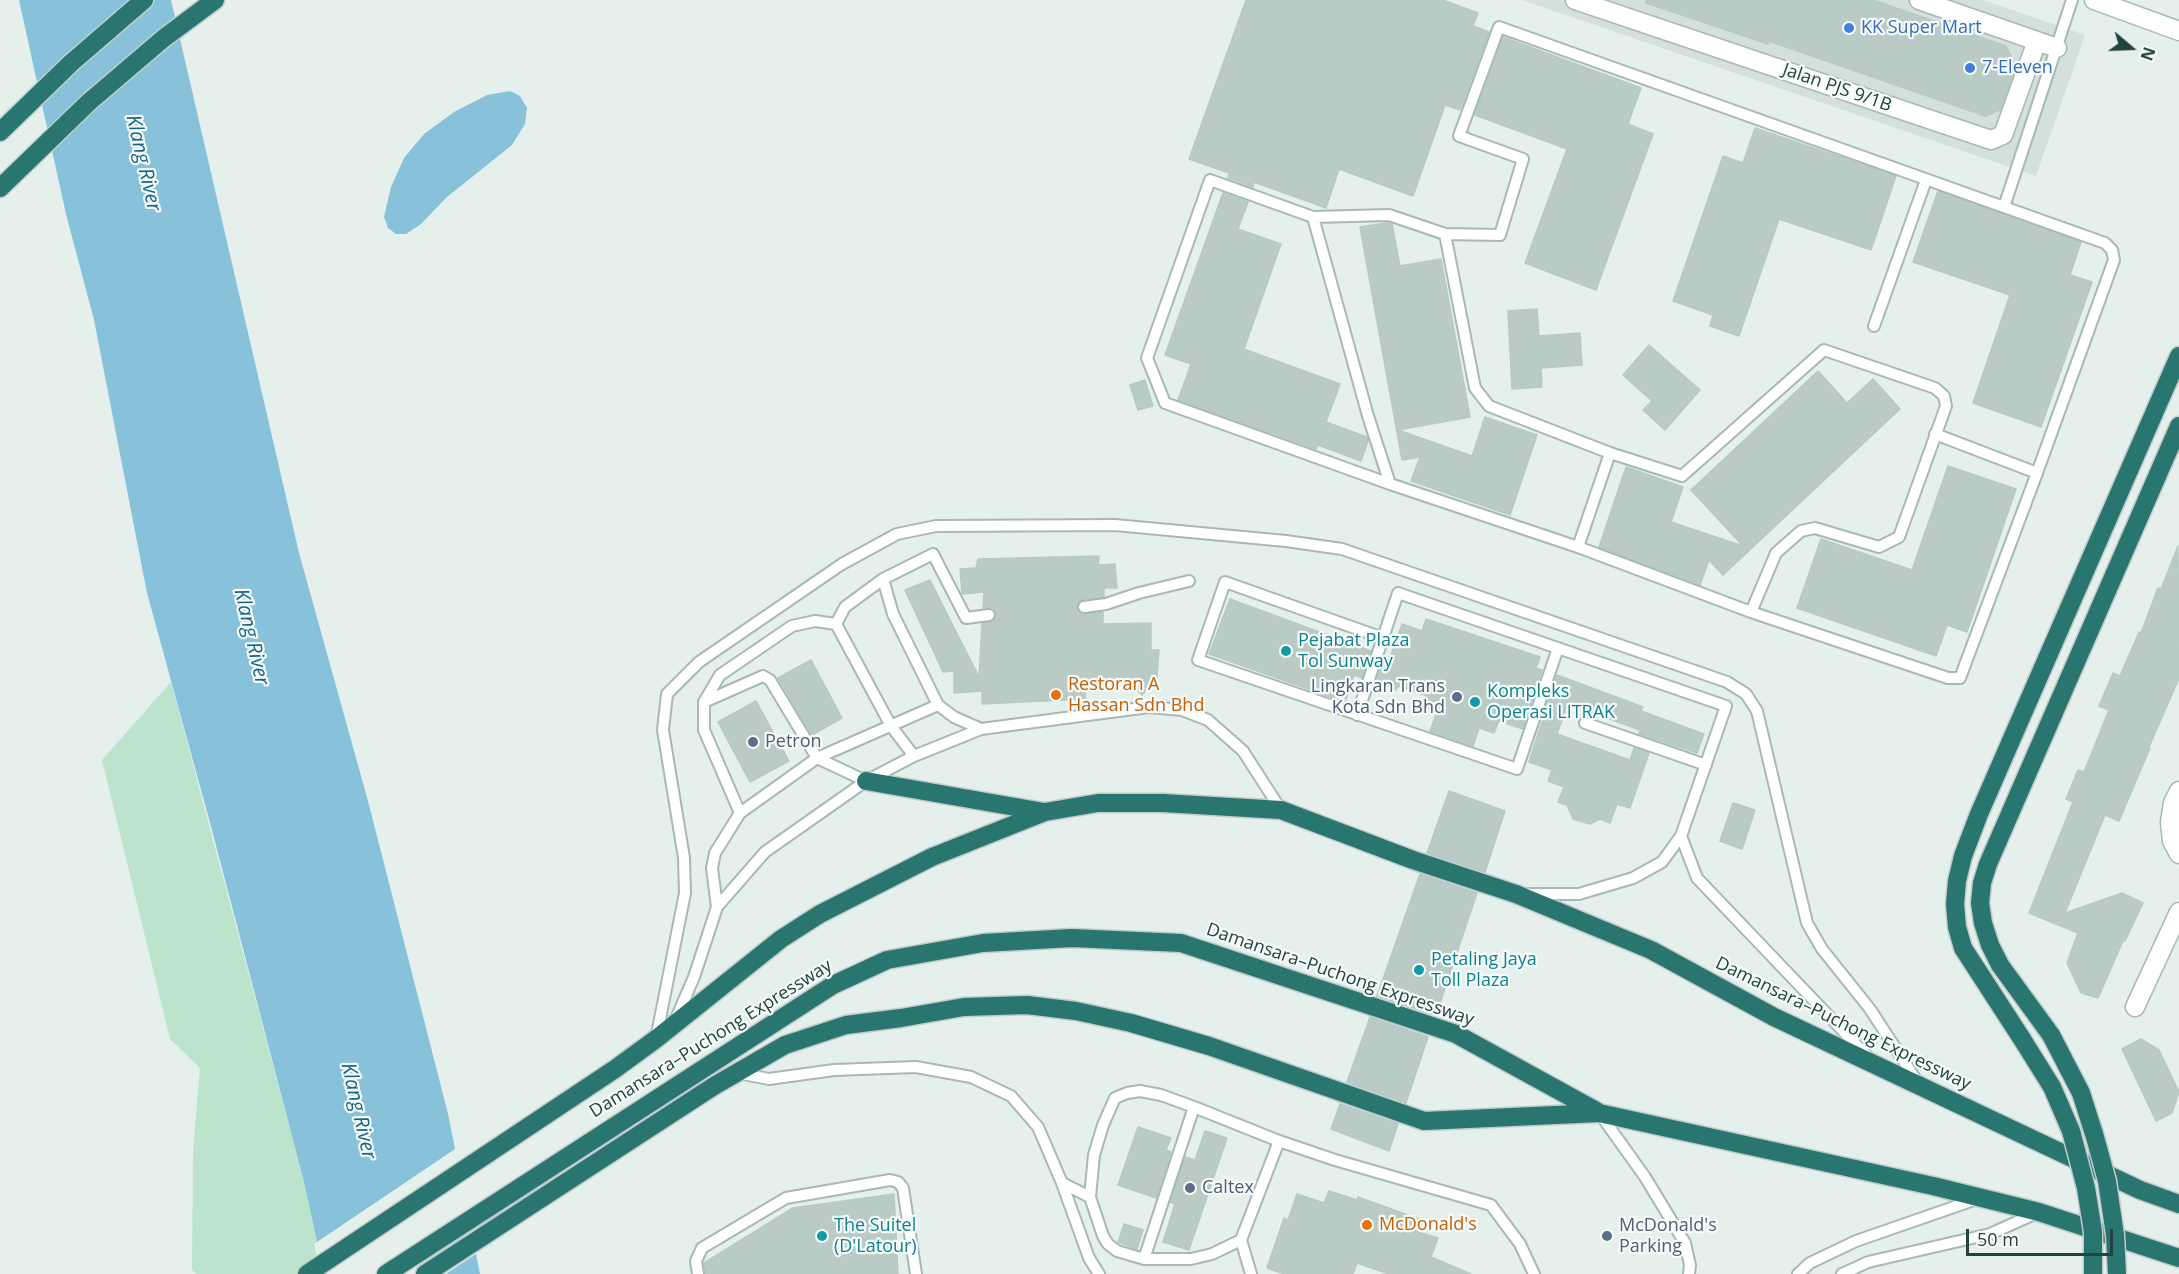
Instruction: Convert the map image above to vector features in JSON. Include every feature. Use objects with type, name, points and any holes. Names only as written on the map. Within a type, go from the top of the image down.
[{"type":"highway","points":[[0,132],[71,63],[144,0]]},
{"type":"highway","points":[[0,188],[89,102],[164,38],[215,0]]},
{"type":"highway","points":[[2093,1274],[2093,1232],[2086,1188],[2071,1131],[2052,1087],[1963,948],[1957,927],[1955,904],[1957,881],[1963,856],[1979,814],[2179,356]]},
{"type":"highway","points":[[2117,1274],[2115,1235],[2107,1181],[2081,1093],[2051,1035],[2000,965],[1990,945],[1980,903],[1982,883],[1997,844],[2179,426]]},
{"type":"highway","points":[[866,781],[1045,812]]},
{"type":"highway","name":"Damansara–Puchong Expressway","points":[[307,1274],[615,1069],[656,1040],[781,939],[820,914],[932,857],[1045,812],[1098,803],[1163,803],[1281,810],[1413,860],[1516,894],[1651,950],[1774,1017],[2140,1190],[2179,1203]]},
{"type":"highway","name":"Damansara–Puchong Expressway","points":[[386,1274],[832,985],[887,960],[983,943],[1072,938],[1181,943],[1456,1034],[1599,1113]]},
{"type":"highway","name":"Damansara–Puchong Expressway","points":[[425,1274],[735,1073],[785,1045],[846,1025],[964,1007],[1027,1005],[1076,1011],[1131,1023],[1209,1046],[1424,1121],[1599,1113],[1933,1186],[2039,1212],[2179,1258]]},
{"type":"street","name":"Jalan PJS 9/1B","points":[[1575,0],[1991,141],[2003,135],[2037,41]]},
{"type":"street","points":[[1919,0],[2056,48]]},
{"type":"street","points":[[2094,0],[2179,31]]},
{"type":"street","points":[[2179,791],[2173,803],[2170,822],[2172,841],[2179,854]]},
{"type":"street","points":[[2135,1007],[2179,912]]},
{"type":"lane","points":[[2004,207],[2072,0]]},
{"type":"lane","points":[[1499,27],[1926,180],[2105,243],[2112,250],[2114,261],[1960,678],[1948,678],[1751,612],[1578,547],[1390,484],[1166,403],[1147,358],[1210,180],[1313,217],[1389,215],[1445,234],[1500,236],[1523,159],[1459,136],[1499,27]]},
{"type":"lane","points":[[1874,326],[1926,180]]},
{"type":"lane","points":[[1313,217],[1368,416],[1390,484]]},
{"type":"lane","points":[[1445,234],[1475,388],[1489,406],[1610,453],[1682,476],[1824,350],[1935,388],[1944,396],[1946,406],[1899,537],[1879,547],[1815,528],[1801,531],[1776,553],[1751,612]]},
{"type":"lane","points":[[1935,434],[2037,473]]},
{"type":"lane","points":[[1578,547],[1610,453]]},
{"type":"lane","points":[[656,1040],[685,893],[684,858],[663,730],[668,694],[699,662],[842,564],[897,534],[936,526],[1115,525],[1286,541],[1342,549],[1727,682],[1746,694],[1757,711],[1808,923],[1822,949],[1870,1010],[1920,1086]]},
{"type":"lane","points":[[836,624],[845,607],[883,579],[933,554],[966,618],[988,615]]},
{"type":"lane","points":[[883,579],[893,614],[938,705],[954,717],[981,729]]},
{"type":"lane","points":[[1084,607],[1106,604],[1139,592],[1190,581]]},
{"type":"lane","points":[[1383,638],[1225,582],[1198,660],[1517,769],[1558,648]]},
{"type":"lane","points":[[1357,715],[1398,593],[1726,706],[1681,836],[1662,862],[1633,878],[1580,894],[1516,894]]},
{"type":"lane","points":[[740,813],[704,730],[704,702],[720,675],[792,626],[815,621],[836,624]]},
{"type":"lane","points":[[836,624],[891,726],[915,756]]},
{"type":"lane","points":[[704,702],[763,676],[770,680],[817,758],[866,781]]},
{"type":"lane","points":[[717,907],[712,868],[715,853],[740,813],[817,758],[938,705]]},
{"type":"lane","points":[[672,1027],[694,977],[717,907],[765,852],[866,781],[915,756],[981,729],[1149,707],[1182,710],[1208,720],[1242,751],[1281,810]]},
{"type":"lane","points":[[1585,723],[1706,765]]},
{"type":"lane","points":[[1681,836],[1697,878],[1875,1065]]},
{"type":"lane","points":[[735,1073],[769,1079],[834,1070],[916,1067],[972,1077],[1011,1096],[1038,1127],[1062,1183],[1089,1258],[1099,1274]]},
{"type":"lane","points":[[1241,1240],[1212,1254],[1191,1259],[1144,1259],[1117,1251],[1108,1244],[1103,1236],[1090,1197],[1094,1155],[1103,1125],[1115,1098],[1140,1091],[1161,1095],[1335,1160],[1491,1205],[1520,1244],[1534,1274]]},
{"type":"lane","points":[[1144,1259],[1194,1107]]},
{"type":"lane","points":[[1599,1113],[1645,1177],[1685,1243],[1690,1265],[1689,1274]]},
{"type":"lane","points":[[1251,1274],[1241,1240],[1279,1141]]},
{"type":"lane","points":[[698,1274],[696,1261],[702,1248],[786,1198],[890,1180],[898,1182],[903,1188],[916,1274]]},
{"type":"lane","points":[[1062,1183],[1090,1197]]},
{"type":"lane","points":[[1798,1274],[1810,1263],[1856,1241],[1980,1198]]},
{"type":"lane","points":[[1842,1274],[1868,1262],[1990,1234],[2039,1212]]},
{"type":"shaded area","points":[[1522,0],[1983,0],[2085,35],[2036,176]]},
{"type":"green space","points":[[171,682],[304,1182],[324,1274],[196,1274],[192,1270],[193,1151],[200,1068],[170,1039],[102,760]]},
{"type":"water","name":"Klang River","points":[[19,0],[171,0],[299,553],[368,801],[448,1114],[480,1274],[324,1274],[304,1182],[147,593],[94,320],[66,214]]},
{"type":"water","points":[[510,91],[520,96],[527,108],[525,124],[512,145],[447,197],[421,224],[406,234],[396,234],[388,228],[384,217],[391,187],[404,158],[424,134],[454,112],[487,95]]},
{"type":"pier","points":[[458,1147],[479,1252],[446,1274],[320,1274],[314,1244]]},
{"type":"building","points":[[1246,0],[1443,0],[1478,13],[1473,26],[1489,32],[1460,110],[1445,105],[1413,196],[1339,169],[1326,208],[1254,182],[1253,187],[1228,178],[1229,173],[1189,159]]},
{"type":"building","points":[[1646,0],[1873,0],[2006,46],[2016,66],[2000,110],[1985,116],[1769,41],[1768,44],[1646,3]]},
{"type":"building","points":[[1503,37],[1641,88],[1628,124],[1653,134],[1596,290],[1525,263],[1567,149],[1475,115]]},
{"type":"building","points":[[1755,128],[1896,176],[1871,250],[1779,219],[1739,336],[1710,326],[1713,315],[1673,301],[1723,156],[1743,163]]},
{"type":"building","points":[[1938,191],[2081,242],[2070,275],[2092,282],[2041,427],[1973,403],[2010,295],[1913,262]]},
{"type":"building","points":[[1223,193],[1248,202],[1238,229],[1281,244],[1244,349],[1340,384],[1326,422],[1367,437],[1368,441],[1361,461],[1318,445],[1316,449],[1178,400],[1191,364],[1165,355]]},
{"type":"building","points":[[1392,224],[1400,266],[1441,259],[1470,417],[1398,430],[1472,456],[1485,417],[1537,435],[1510,515],[1411,481],[1420,457],[1402,460],[1360,227]]},
{"type":"building","points":[[1537,309],[1539,336],[1580,333],[1582,365],[1541,368],[1542,387],[1512,389],[1508,311]]},
{"type":"building","points":[[1649,345],[1700,390],[1665,430],[1643,410],[1652,401],[1623,375]]},
{"type":"building","points":[[1818,371],[1847,403],[1873,379],[1900,409],[1723,575],[1709,560],[1700,585],[1599,547],[1626,467],[1683,487],[1671,522],[1743,546],[1691,490]]},
{"type":"building","points":[[1145,380],[1153,406],[1138,410],[1130,385]]},
{"type":"building","points":[[1948,466],[2016,489],[1967,632],[1947,625],[1936,656],[1797,608],[1821,539],[1912,570]]},
{"type":"building","points":[[2178,546],[2179,678],[2119,821],[2105,815],[2065,913],[2122,893],[2143,903],[2123,941],[2098,998],[2081,993],[2067,963],[2078,933],[2029,913],[2073,802],[2066,799],[2078,770],[2084,772],[2109,710],[2099,706],[2113,673],[2120,676],[2139,632],[2141,633],[2158,588],[2161,589]]},
{"type":"building","points":[[1099,556],[1098,565],[1115,564],[1117,588],[1104,588],[1104,597],[1080,601],[1077,609],[1081,614],[1103,612],[1103,624],[1151,623],[1151,650],[1159,650],[1157,677],[1142,695],[1125,678],[1086,681],[1085,699],[982,704],[982,691],[954,693],[954,671],[943,672],[905,590],[930,580],[979,677],[982,624],[993,621],[996,613],[991,608],[983,608],[984,592],[962,594],[960,569],[976,568],[978,559]]},
{"type":"building","name":"Pejabat Plaza Tol Sunway","points":[[1230,599],[1371,651],[1362,678],[1354,675],[1345,702],[1209,654]]},
{"type":"building","points":[[1426,619],[1540,657],[1536,668],[1542,670],[1523,729],[1499,721],[1494,733],[1479,728],[1473,746],[1430,731],[1437,712],[1423,707],[1427,696],[1398,686],[1396,690],[1376,683],[1385,656],[1390,658],[1402,624],[1422,631]]},
{"type":"building","points":[[811,660],[842,718],[812,735],[778,678]]},
{"type":"building","points":[[1557,675],[1643,707],[1641,711],[1704,734],[1697,753],[1639,734],[1640,730],[1568,704],[1557,734],[1630,760],[1634,748],[1649,753],[1630,808],[1617,804],[1610,823],[1600,819],[1590,824],[1573,819],[1567,805],[1558,802],[1564,787],[1548,781],[1552,770],[1529,762]]},
{"type":"building","name":"Petron","points":[[756,701],[789,761],[750,782],[718,722]]},
{"type":"building","points":[[1449,791],[1505,811],[1485,872],[1427,853]]},
{"type":"building","points":[[1733,803],[1755,810],[1742,849],[1720,841]]},
{"type":"building","points":[[1420,874],[1477,893],[1436,1015],[1377,996]]},
{"type":"building","points":[[1370,1017],[1428,1037],[1406,1103],[1347,1082]]},
{"type":"building","points":[[2141,1039],[2159,1050],[2179,1092],[2172,1113],[2156,1121],[2122,1049]]},
{"type":"building","points":[[1340,1104],[1398,1124],[1389,1151],[1331,1129]]},
{"type":"building","points":[[1138,1127],[1171,1138],[1166,1150],[1171,1152],[1156,1198],[1118,1185]]},
{"type":"building","points":[[1205,1131],[1227,1138],[1189,1250],[1163,1242],[1175,1204],[1170,1202],[1185,1157],[1195,1160]]},
{"type":"building","name":"McDonald's","points":[[1329,1191],[1357,1200],[1358,1197],[1419,1219],[1415,1231],[1438,1238],[1431,1257],[1471,1274],[1389,1274],[1357,1263],[1353,1274],[1284,1274],[1267,1268],[1284,1218],[1288,1220],[1297,1194],[1324,1203]]},
{"type":"building","name":"The Suitel (D'Latour)","points":[[894,1194],[898,1274],[705,1274],[704,1263],[793,1208]]},
{"type":"building","points":[[1124,1224],[1143,1230],[1137,1249],[1118,1242]]},
{"type":"place","name":"KK Super Mart","points":[[1849,28]]},
{"type":"place","name":"7-Eleven","points":[[1970,68]]},
{"type":"place","name":"Pejabat Plaza Tol Sunway","points":[[1286,651]]},
{"type":"place","name":"Restoran A Hassan Sdn Bhd","points":[[1056,695]]},
{"type":"place","name":"Lingkaran Trans Kota Sdn Bhd","points":[[1457,697]]},
{"type":"place","name":"Kompleks Operasi LITRAK","points":[[1475,702]]},
{"type":"place","name":"Petron","points":[[753,742]]},
{"type":"place","name":"Petaling Jaya Toll Plaza","points":[[1419,970]]},
{"type":"place","name":"Caltex","points":[[1190,1188]]},
{"type":"place","name":"McDonald's","points":[[1367,1225]]},
{"type":"place","name":"The Suitel (D'Latour)","points":[[822,1236]]},
{"type":"place","name":"McDonald's Parking","points":[[1607,1236]]}]
